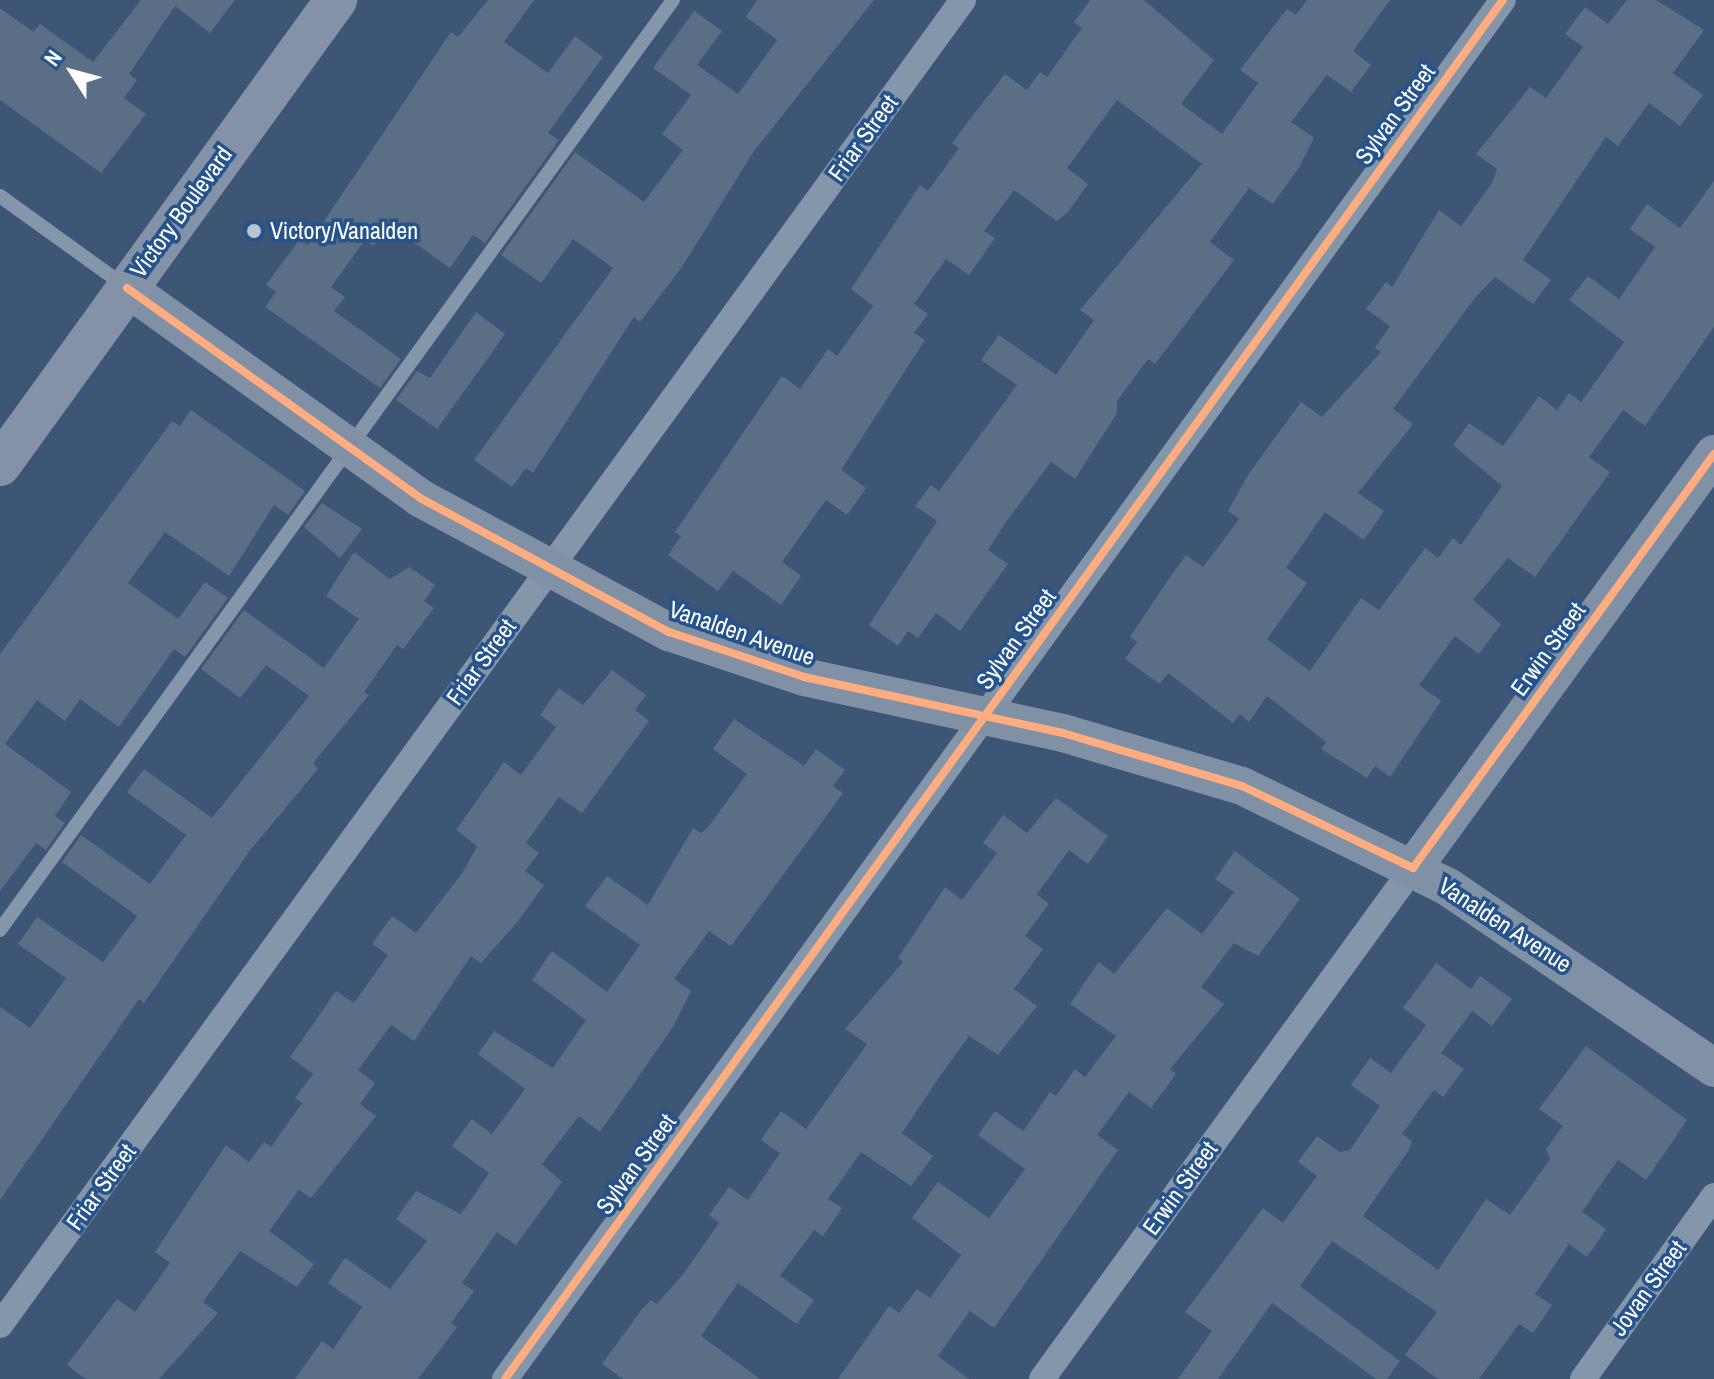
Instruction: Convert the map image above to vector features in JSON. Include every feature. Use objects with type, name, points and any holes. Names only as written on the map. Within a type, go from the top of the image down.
[{"type":"main road","name":"Victory Boulevard","points":[[0,465],[336,0]]},
{"type":"street","name":"Friar Street","points":[[0,1325],[963,0]]},
{"type":"street","name":"Sylvan Street","points":[[505,1379],[1503,0]]},
{"type":"street","name":"Vanalden Avenue","points":[[127,288],[349,448],[548,571],[669,632],[804,677],[983,719],[1063,733],[1242,786],[1413,868],[1714,1068]]},
{"type":"street","name":"Erwin Street","points":[[1042,1379],[1714,454]]},
{"type":"street","name":"Jovan Street","points":[[1583,1379],[1714,1196]]},
{"type":"lane","points":[[0,930],[673,0]]},
{"type":"lane","name":"Vanalden Avenue","points":[[0,196],[127,288]]},
{"type":"building","points":[[141,0],[235,0],[210,33],[175,6],[129,74],[137,80],[124,98],[146,114],[101,173],[0,100],[0,8],[33,32],[40,24],[93,62]]},
{"type":"building","points":[[488,0],[534,0],[504,42],[548,73],[575,36],[603,57],[548,133],[559,140],[485,243],[473,235],[450,268],[388,224],[373,246],[365,240],[331,287],[345,297],[334,311],[401,359],[380,388],[265,307],[276,292],[266,285],[300,239],[308,245],[451,32],[458,37]]},
{"type":"building","points":[[757,0],[874,0],[754,151],[682,267],[640,322],[634,317],[533,473],[526,468],[512,487],[474,460],[613,268],[573,239],[541,283],[501,255],[575,152],[644,202],[683,150],[662,134],[691,95],[653,68],[694,11],[722,31],[697,65],[738,94],[777,40],[746,17]]},
{"type":"building","points":[[1090,0],[1144,0],[1214,60],[1181,104],[1222,134],[1258,83],[1240,70],[1287,9],[1296,15],[1307,0],[1390,0],[1353,51],[1371,65],[1351,92],[1327,75],[1291,122],[1314,138],[1300,166],[1273,204],[1249,188],[1210,242],[1234,260],[1155,364],[1148,359],[1117,401],[1117,413],[1075,479],[1051,462],[1003,526],[988,550],[1008,564],[960,631],[936,613],[918,638],[908,631],[898,646],[869,625],[937,521],[915,506],[931,485],[939,491],[1017,385],[981,360],[999,335],[1056,375],[1094,320],[1080,310],[1202,164],[1117,100],[1067,168],[1088,184],[1068,212],[1057,221],[1014,190],[984,231],[995,238],[969,275],[946,259],[914,304],[928,314],[914,333],[925,340],[841,470],[866,488],[847,515],[826,500],[782,562],[801,576],[781,605],[733,571],[718,591],[668,555],[681,536],[675,532],[782,376],[800,389],[828,349],[837,356],[873,306],[851,289],[920,185],[928,191],[959,148],[952,143],[1005,74],[1027,90],[1040,72],[1047,77],[1082,28],[1074,22]]},
{"type":"building","points":[[1627,0],[1656,0],[1704,30],[1673,73],[1703,95],[1680,126],[1649,103],[1618,146],[1606,137],[1523,260],[1551,280],[1533,304],[1495,277],[1474,299],[1393,409],[1413,424],[1358,493],[1384,511],[1364,540],[1325,512],[1286,568],[1307,583],[1267,639],[1310,671],[1361,598],[1379,610],[1425,548],[1438,558],[1453,538],[1461,545],[1502,486],[1453,445],[1469,423],[1503,446],[1539,396],[1557,410],[1569,393],[1581,402],[1624,342],[1569,300],[1588,276],[1619,299],[1655,247],[1630,229],[1647,204],[1680,228],[1714,181],[1714,327],[1645,426],[1623,410],[1589,457],[1610,472],[1535,577],[1508,558],[1473,600],[1501,624],[1479,654],[1455,636],[1419,685],[1441,701],[1390,777],[1375,766],[1367,778],[1321,749],[1326,742],[1267,696],[1249,722],[1240,714],[1233,723],[1168,673],[1160,684],[1125,659],[1137,642],[1130,637],[1186,555],[1203,567],[1239,519],[1228,511],[1248,475],[1301,402],[1322,417],[1381,352],[1375,348],[1390,326],[1366,309],[1386,282],[1392,287],[1439,210],[1461,226],[1492,183],[1497,169],[1476,154],[1530,87],[1546,98],[1583,47],[1565,34],[1585,7],[1608,24]]},
{"type":"building","points":[[476,312],[505,334],[437,429],[396,400],[417,371],[430,378]]},
{"type":"building","points":[[191,410],[305,491],[288,515],[274,505],[229,576],[165,532],[128,583],[178,619],[205,582],[228,598],[185,657],[174,649],[119,727],[80,699],[65,721],[37,700],[5,744],[71,792],[55,816],[65,823],[46,850],[36,843],[0,891],[0,654],[172,421],[180,426]]},
{"type":"building","points":[[322,503],[362,529],[340,558],[304,527]]},
{"type":"building","points":[[354,552],[390,579],[409,567],[435,585],[424,601],[434,608],[403,649],[397,645],[364,692],[369,695],[313,763],[318,769],[251,849],[144,1003],[139,999],[0,1200],[0,1007],[30,1028],[66,978],[18,944],[37,917],[103,962],[137,916],[62,862],[81,835],[150,884],[186,835],[127,792],[144,769],[212,818],[309,696],[266,665],[240,698],[201,669],[244,610],[324,668],[359,619],[326,596]]},
{"type":"building","points":[[612,670],[646,695],[635,710],[649,721],[582,813],[559,797],[526,843],[539,853],[525,871],[544,885],[519,920],[481,963],[471,956],[414,1041],[391,1025],[358,1070],[375,1083],[360,1104],[376,1116],[311,1198],[299,1190],[269,1231],[314,1264],[297,1287],[240,1251],[203,1302],[218,1313],[159,1379],[86,1379],[67,1365],[117,1299],[135,1312],[170,1263],[155,1252],[226,1145],[249,1162],[264,1142],[271,1147],[302,1103],[295,1098],[313,1074],[290,1057],[336,991],[354,1003],[388,955],[372,944],[392,916],[416,933],[463,872],[477,846],[456,830],[504,762],[521,775],[556,727],[540,715],[559,688],[583,705]]},
{"type":"building","points":[[734,719],[804,766],[816,749],[845,770],[833,786],[843,793],[731,946],[709,931],[674,979],[691,991],[673,1027],[600,1132],[579,1116],[542,1164],[562,1182],[516,1245],[497,1232],[462,1283],[474,1291],[451,1323],[457,1327],[418,1379],[295,1379],[322,1341],[333,1349],[362,1307],[328,1283],[345,1258],[390,1289],[427,1241],[396,1219],[416,1191],[461,1214],[489,1173],[452,1146],[472,1119],[492,1134],[525,1089],[478,1054],[494,1031],[553,1068],[586,1020],[532,980],[552,951],[607,992],[640,945],[585,906],[607,876],[648,905],[693,828],[701,833],[708,827],[747,774],[713,749]]},
{"type":"building","points":[[1056,798],[1108,836],[1088,864],[1069,850],[1037,894],[1049,904],[1025,936],[1043,949],[1014,989],[1037,1006],[998,1055],[969,1036],[938,1079],[902,1133],[933,1156],[911,1186],[861,1152],[828,1199],[842,1208],[823,1236],[814,1230],[780,1276],[814,1300],[797,1324],[738,1283],[701,1336],[760,1379],[623,1379],[602,1364],[642,1309],[651,1300],[657,1304],[684,1273],[719,1223],[709,1215],[729,1187],[748,1200],[780,1153],[761,1140],[781,1111],[806,1129],[867,1044],[845,1029],[903,962],[898,958],[945,887],[962,900],[997,853],[983,843],[1003,815],[1027,833]]},
{"type":"building","points":[[1235,851],[1300,899],[1258,956],[1234,943],[1201,987],[1224,1004],[1170,1069],[1176,1074],[1151,1108],[1129,1092],[1097,1135],[1118,1150],[994,1328],[970,1311],[938,1356],[969,1379],[838,1379],[889,1306],[899,1313],[917,1289],[930,1298],[961,1255],[912,1218],[938,1182],[989,1218],[1025,1169],[978,1135],[995,1111],[1023,1131],[1050,1092],[1056,1096],[1075,1069],[1085,1077],[1116,1036],[1070,1004],[1099,962],[1114,974],[1167,908],[1202,934],[1234,892],[1215,879]]},
{"type":"building","points":[[1436,963],[1471,989],[1480,976],[1512,999],[1492,1026],[1472,1011],[1441,1053],[1464,1069],[1443,1097],[1434,1090],[1402,1134],[1412,1141],[1409,1150],[1363,1216],[1438,1270],[1486,1199],[1510,1215],[1550,1159],[1546,1149],[1563,1126],[1539,1109],[1586,1046],[1687,1120],[1646,1180],[1618,1160],[1582,1212],[1606,1229],[1587,1257],[1569,1244],[1535,1294],[1552,1305],[1533,1333],[1519,1324],[1479,1379],[1438,1379],[1405,1355],[1437,1312],[1332,1241],[1300,1286],[1400,1361],[1387,1379],[1376,1379],[1272,1303],[1218,1379],[1178,1379],[1212,1331],[1185,1312],[1263,1208],[1283,1223],[1317,1176],[1298,1162],[1317,1136],[1340,1152],[1350,1150],[1380,1106],[1351,1085],[1370,1058],[1391,1073],[1426,1025],[1403,1008]]},
{"type":"cycle path","points":[[505,1379],[1503,0]]},
{"type":"cycle path","points":[[127,288],[420,498],[669,632],[804,677],[1063,733],[1242,786],[1413,868],[1714,454]]},
{"type":"place","name":"Victory/Vanalden","points":[[254,231]]}]
